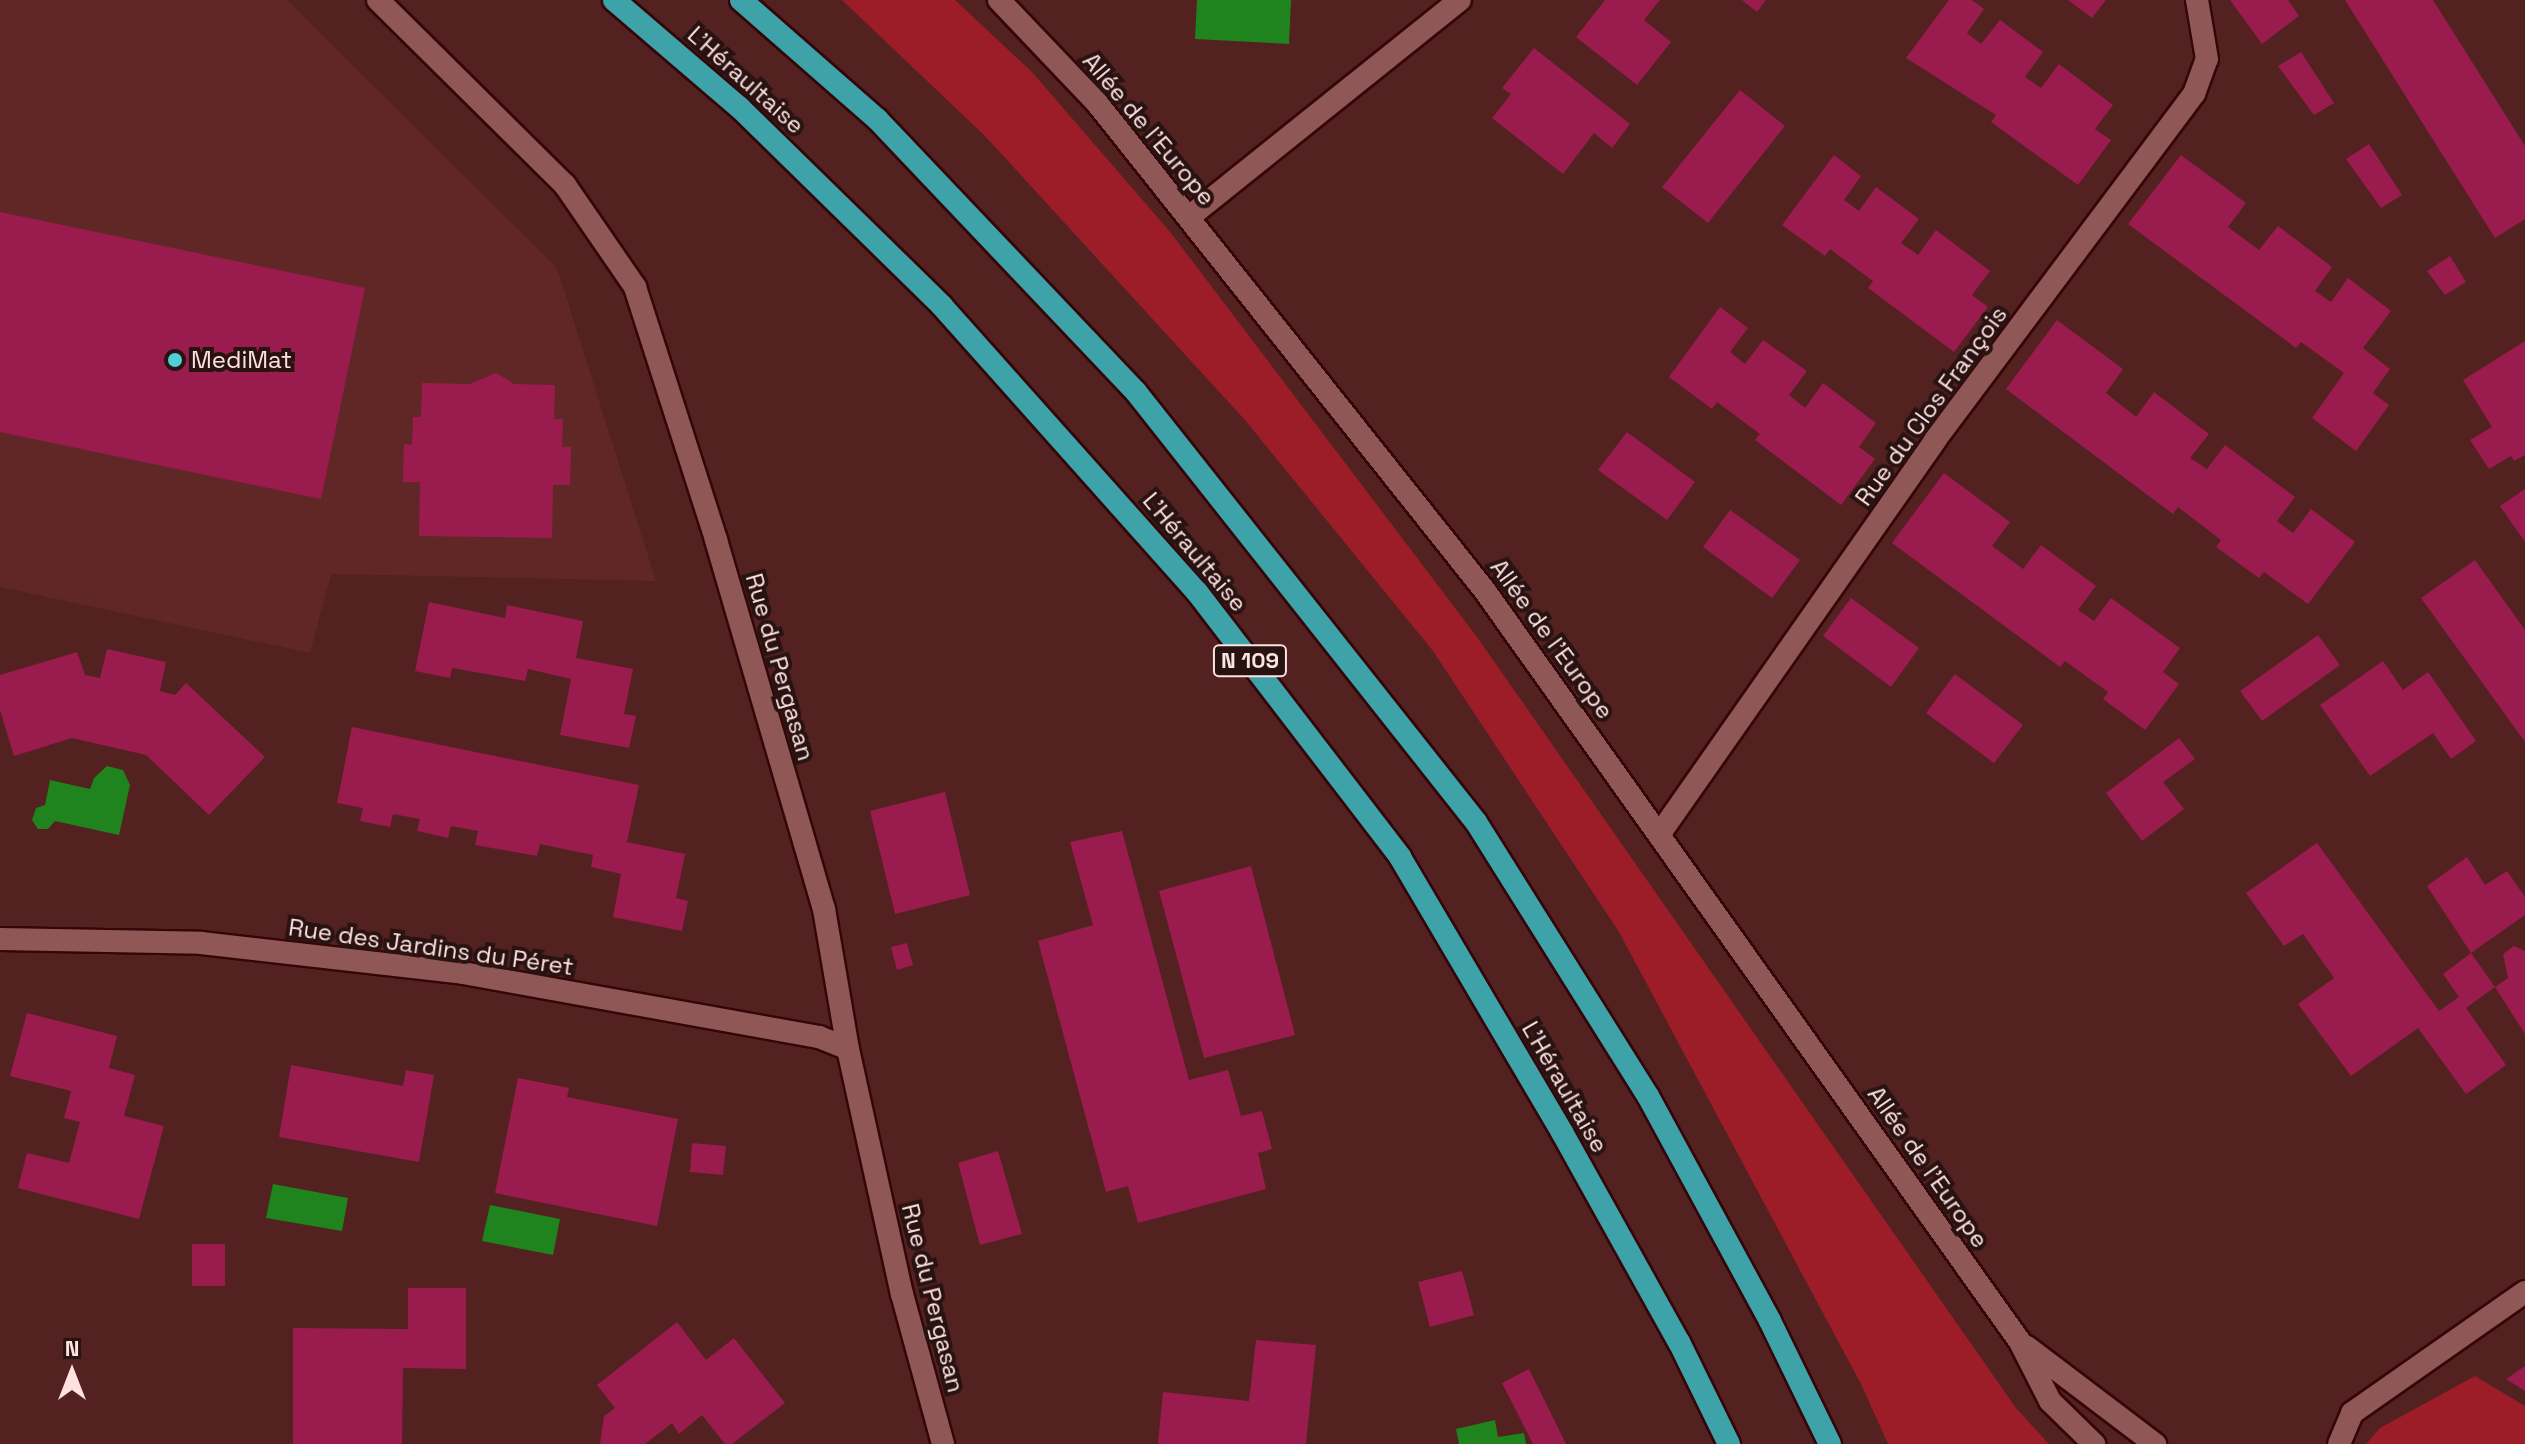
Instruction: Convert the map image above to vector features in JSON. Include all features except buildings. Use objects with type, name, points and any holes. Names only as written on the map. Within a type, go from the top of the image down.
[{"type":"highway","name":"L'Héraultaise","points":[[614,0],[739,107],[921,285],[1197,592],[1400,857],[1579,1161],[1679,1342],[1729,1444]]},
{"type":"highway","points":[[741,0],[877,119],[1136,392],[1476,822],[1648,1096],[1770,1321],[1830,1444]]},
{"type":"street","name":"Rue du Pergasan","points":[[378,0],[565,185],[635,287],[716,540],[824,909],[848,1049],[902,1294],[943,1444]]},
{"type":"street","name":"Allée de l'Europe","points":[[999,0],[1097,103],[1485,591],[1661,832],[2020,1342],[2050,1401],[2094,1444]]},
{"type":"street","points":[[1189,217],[1460,0]]},
{"type":"street","name":"Rue du Clos François","points":[[1661,832],[1935,440],[2194,94],[2207,59],[2197,0]]},
{"type":"street","name":"Rue des Jardins du Péret","points":[[0,939],[201,943],[463,973],[819,1037],[848,1049]]},
{"type":"street","points":[[2339,1444],[2352,1413],[2525,1292]]},
{"type":"street","name":"Allée de l'Europe","points":[[2020,1342],[2155,1444]]},
{"type":"shaded area","points":[[0,0],[287,0],[557,268],[656,581],[331,574],[310,653],[0,587]]},
{"type":"shaded area","points":[[842,0],[955,0],[1032,72],[1171,233],[1477,637],[2016,1408],[2049,1444],[1888,1444],[1862,1386],[1619,932],[1433,651],[1245,420],[985,136]]},
{"type":"shaded area","points":[[1197,0],[1291,0],[1289,44],[1195,39]]},
{"type":"shaded area","points":[[107,766],[123,770],[130,785],[119,835],[55,821],[48,829],[38,829],[32,820],[36,808],[45,805],[50,780],[90,789],[94,778]]},
{"type":"shaded area","points":[[273,1184],[348,1198],[342,1231],[266,1218]]},
{"type":"shaded area","points":[[490,1205],[560,1219],[553,1255],[482,1241]]},
{"type":"shaded area","points":[[2475,1376],[2525,1406],[2525,1444],[2366,1444],[2380,1428]]},
{"type":"shaded area","points":[[1495,1420],[1498,1437],[1524,1433],[1526,1444],[1459,1444],[1456,1429]]},
{"type":"place","name":"MediMat","points":[[175,360]]}]
